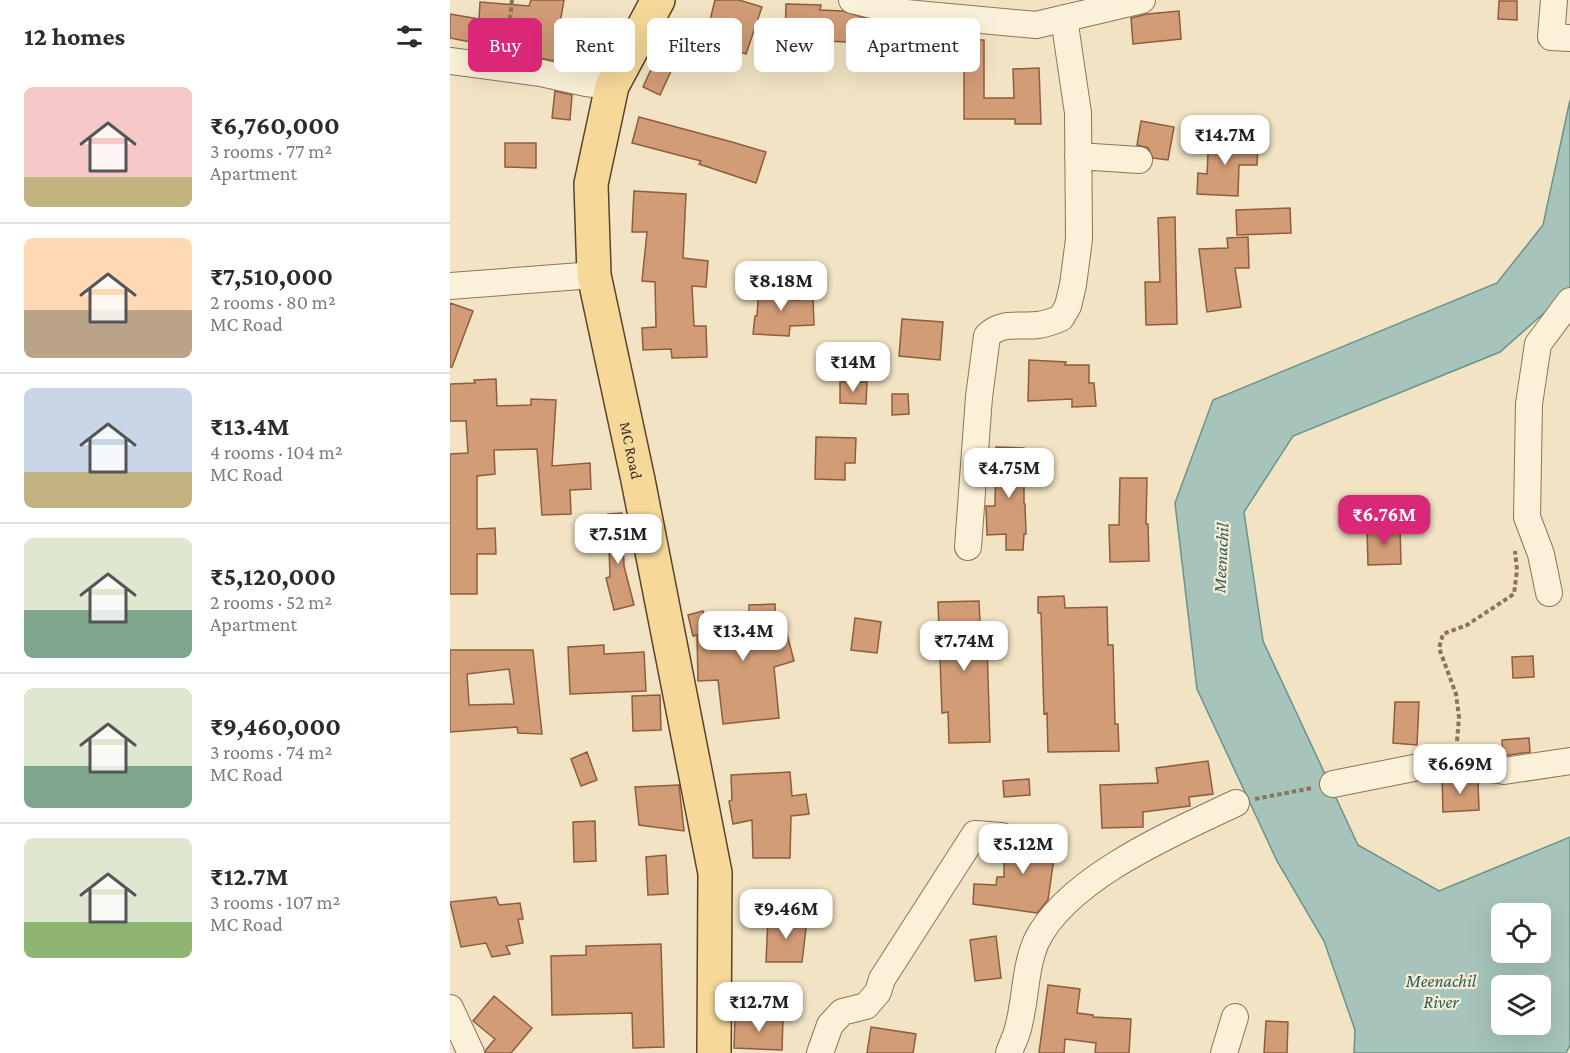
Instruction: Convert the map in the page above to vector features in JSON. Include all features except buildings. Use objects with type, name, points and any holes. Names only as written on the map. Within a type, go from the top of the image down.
[{"type":"main road","name":"MC Road","points":[[658,0],[612,86],[591,184],[594,275],[640,491],[715,873],[714,1053]]},
{"type":"street","points":[[852,0],[906,13],[1036,25],[1142,0]]},
{"type":"street","points":[[1554,0],[1551,37],[1569,38]]},
{"type":"street","points":[[968,547],[979,397],[987,336],[993,329],[1002,326],[1049,322],[1061,318],[1068,306],[1073,285],[1079,239],[1078,113],[1064,18]]},
{"type":"street","points":[[450,61],[541,73],[612,86]]},
{"type":"street","points":[[1078,156],[1139,160]]},
{"type":"street","points":[[450,286],[594,275]]},
{"type":"street","points":[[1549,593],[1541,554],[1527,517],[1529,404],[1538,344],[1570,301]]},
{"type":"street","points":[[1333,784],[1439,763],[1455,763],[1504,771],[1570,761]]},
{"type":"street","points":[[1009,1053],[1017,1031],[1030,961],[1036,942],[1056,912],[1096,877],[1140,850],[1236,802]]},
{"type":"street","points":[[820,1053],[830,1025],[842,1012],[866,1006],[878,993],[882,980],[975,834],[1002,836]]},
{"type":"street","points":[[450,1008],[471,1053]]},
{"type":"street","points":[[1224,1053],[1235,1017]]},
{"type":"path","points":[[510,18],[512,0]]},
{"type":"path","points":[[1455,763],[1459,717],[1456,694],[1439,648],[1443,634],[1467,625],[1514,594],[1517,570],[1514,547]]},
{"type":"path","points":[[1236,802],[1333,784]]},
{"type":"water","points":[[1570,100],[1570,290],[1500,352],[1293,436],[1244,512],[1263,641],[1358,845],[1439,891],[1570,837],[1570,1045],[1566,1053],[1354,1053],[1355,1030],[1324,941],[1277,861],[1197,689],[1175,503],[1213,400],[1497,283],[1543,225]]},
{"type":"water label","name":"Meenachil","points":[[1221,558]]},
{"type":"water label","name":"Meenachil River","points":[[1441,991]]}]
